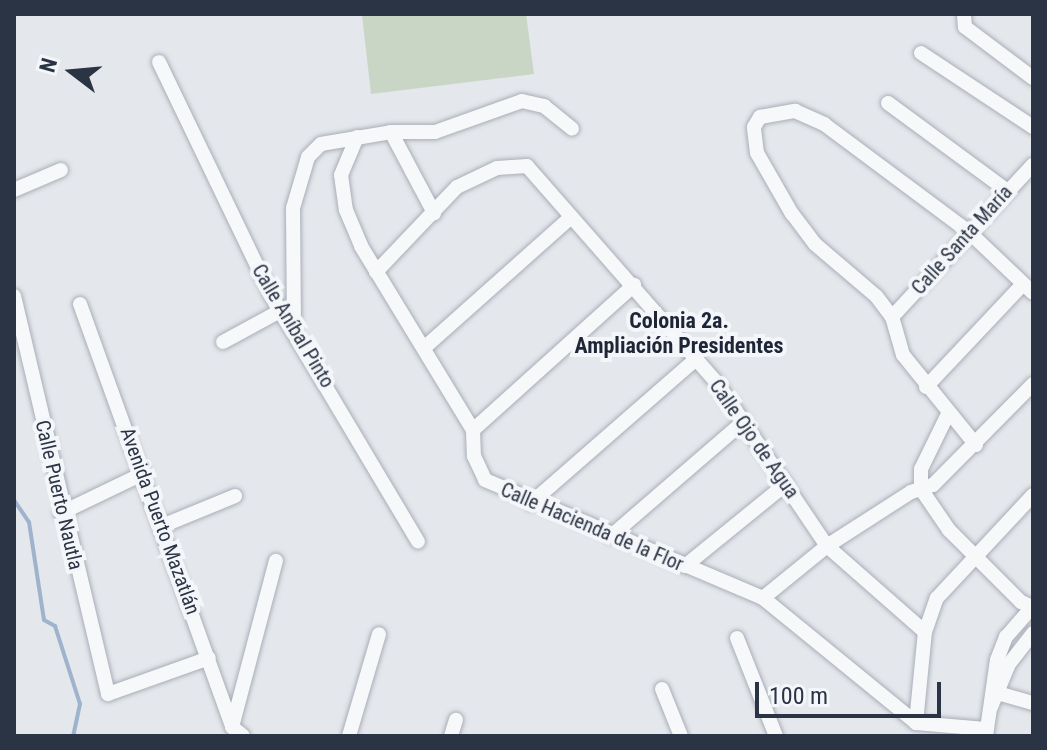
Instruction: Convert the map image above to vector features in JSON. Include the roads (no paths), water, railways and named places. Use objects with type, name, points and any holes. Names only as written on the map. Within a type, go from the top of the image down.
[{"type":"street","points":[[964,14],[965,27],[1033,78]]},
{"type":"street","points":[[921,53],[1033,127]]},
{"type":"street","name":"Calle Aníbal Pinto","points":[[159,62],[282,310],[418,542]]},
{"type":"street","points":[[294,327],[293,208],[300,177],[321,144],[391,132],[435,132],[522,101],[544,106],[572,129]]},
{"type":"street","points":[[888,103],[1006,190]]},
{"type":"street","points":[[926,387],[1028,288],[969,232],[824,124],[795,111],[760,117],[754,127],[757,153],[792,214],[815,244],[876,296],[892,317],[903,355],[926,387],[947,416],[976,445]]},
{"type":"street","points":[[391,132],[434,213]]},
{"type":"street","name":"Calle Hacienda de la Flor","points":[[357,137],[341,188],[361,246],[473,430],[474,456],[485,480],[531,503],[763,598],[916,723]]},
{"type":"street","name":"Calle Ojo de Agua","points":[[376,272],[457,187],[516,164],[536,173],[569,219],[634,285],[696,359],[744,421],[827,546],[925,632]]},
{"type":"street","name":"Calle Santa María","points":[[892,317],[1006,190],[1033,165]]},
{"type":"street","points":[[14,190],[61,170]]},
{"type":"street","points":[[424,348],[569,219]]},
{"type":"street","points":[[473,430],[634,285]]},
{"type":"street","name":"Calle Puerto Nautla","points":[[14,296],[61,513],[108,694],[209,658]]},
{"type":"street","name":"Avenida Puerto Mazatlán","points":[[80,304],[144,473],[235,733]]},
{"type":"street","points":[[223,342],[282,310]]},
{"type":"street","points":[[531,503],[696,359]]},
{"type":"street","points":[[763,598],[827,546],[921,489],[933,485],[976,445],[1033,384]]},
{"type":"street","points":[[947,416],[921,469],[921,489],[974,556],[1021,602],[1033,606],[1006,637],[986,732],[916,723],[925,632],[937,598],[974,556],[1033,495]]},
{"type":"street","points":[[611,536],[744,421]]},
{"type":"street","points":[[61,513],[144,473]]},
{"type":"street","points":[[685,566],[786,484]]},
{"type":"street","points":[[162,526],[235,496]]},
{"type":"street","points":[[235,733],[276,561]]},
{"type":"street","points":[[994,697],[1009,664],[1033,633]]},
{"type":"street","points":[[349,736],[379,634]]},
{"type":"street","points":[[737,638],[776,736]]},
{"type":"street","points":[[662,689],[681,736]]},
{"type":"street","points":[[994,697],[1033,703]]},
{"type":"street","points":[[451,736],[456,720]]},
{"type":"waterway","points":[[14,500],[29,522],[44,620],[55,626],[80,704],[73,736]]},
{"type":"district","name":"Colonia 2a. Ampliación Presidentes","points":[[679,332]]}]
